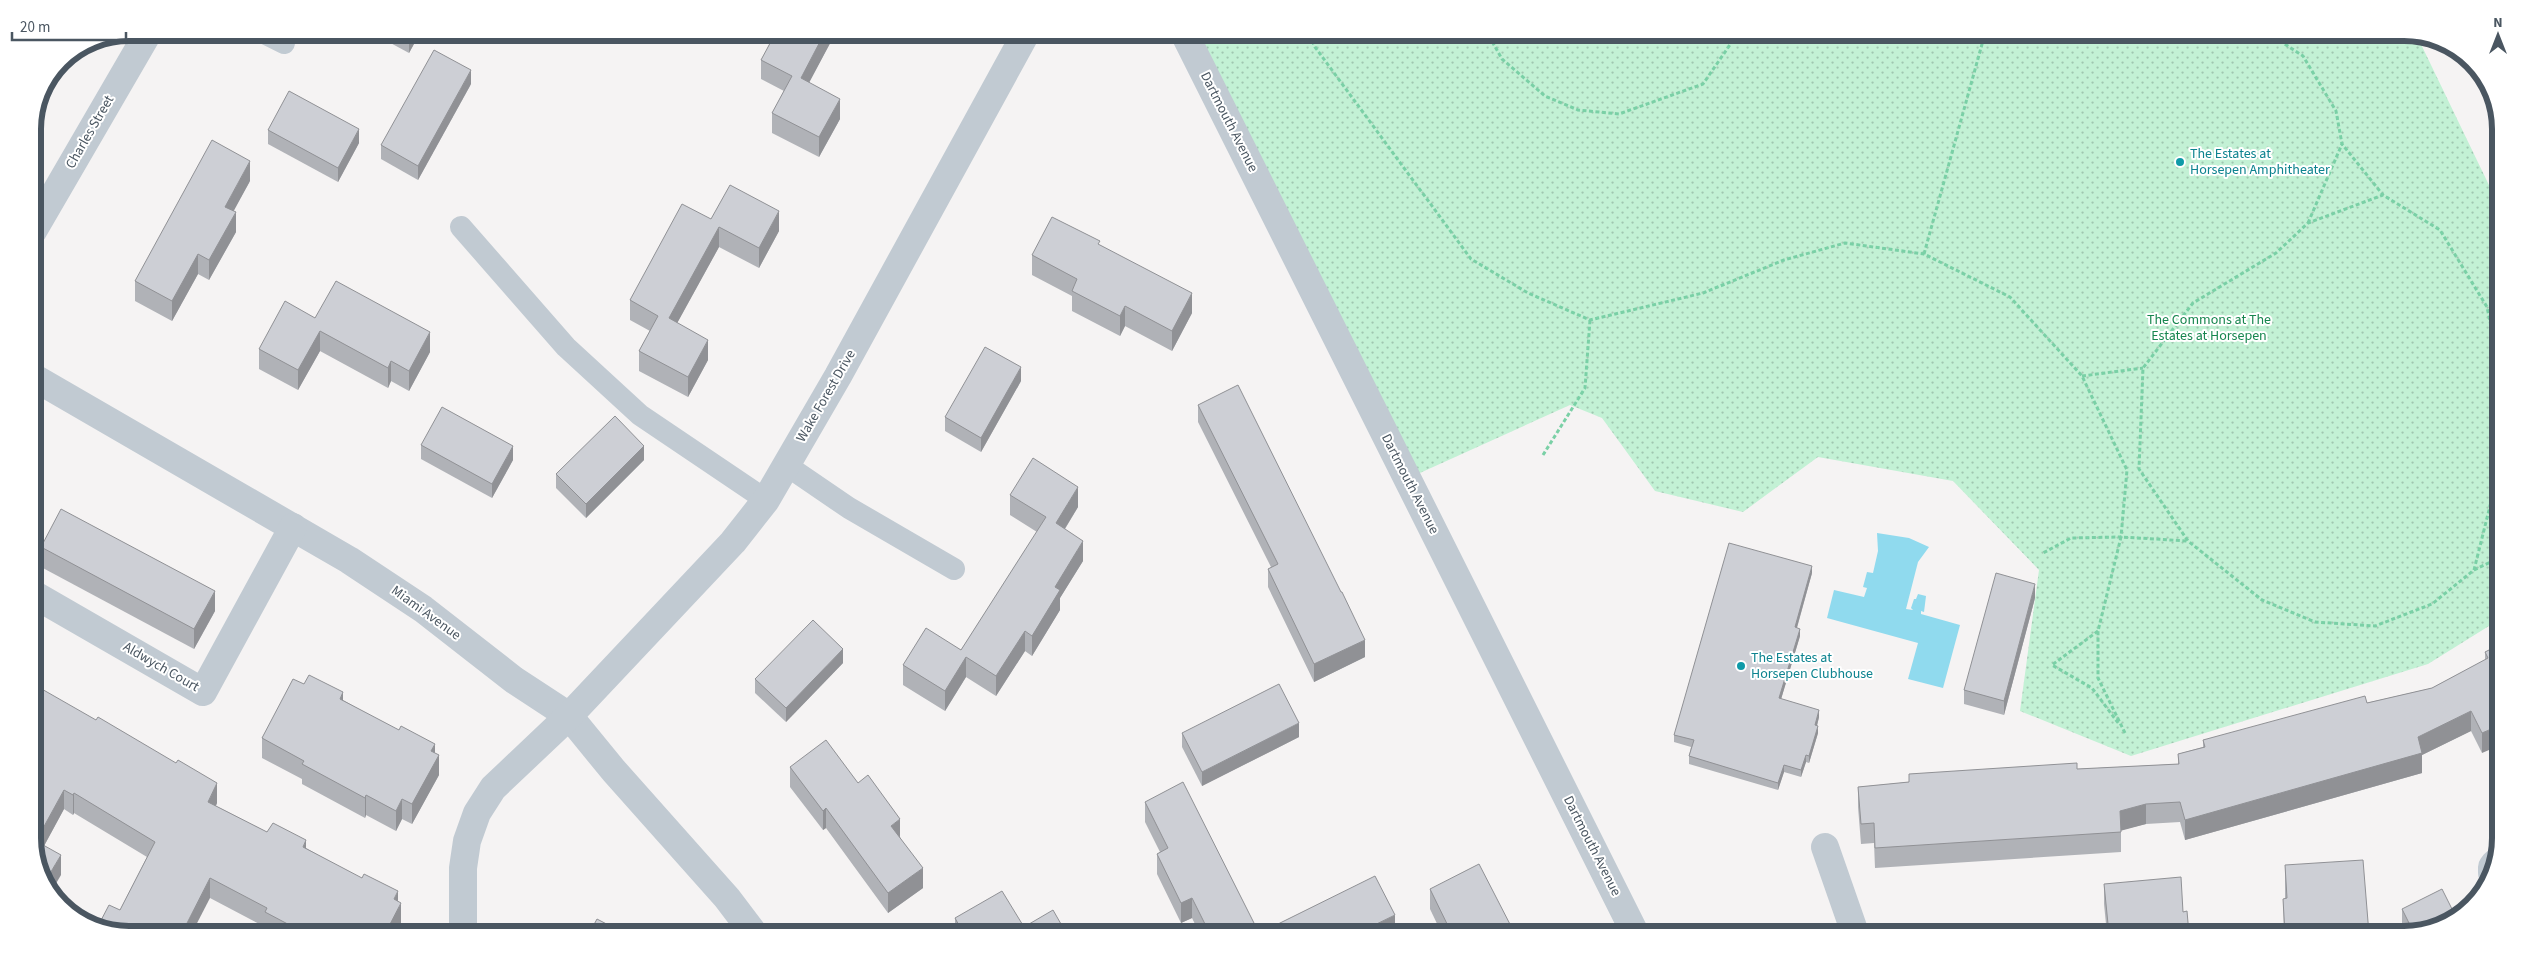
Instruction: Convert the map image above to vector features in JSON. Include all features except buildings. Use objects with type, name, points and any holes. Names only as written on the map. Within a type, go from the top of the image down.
[{"type":"street","name":"Charles Street","points":[[41,217],[143,41]]},
{"type":"street","name":"Wake Forest Drive","points":[[463,926],[463,868],[467,841],[477,813],[493,788],[569,716],[733,542],[766,500],[843,367],[1021,41]]},
{"type":"street","name":"Dartmouth Avenue","points":[[1188,41],[1632,926]]},
{"type":"street","name":"Miami Avenue","points":[[41,382],[349,560],[423,609],[514,680],[569,716],[614,771],[727,898],[748,926]]},
{"type":"street","name":"Aldwych Court","points":[[41,599],[203,692],[293,527]]},
{"type":"street","points":[[1825,847],[1853,926]]},
{"type":"lane","points":[[280,41],[284,43]]},
{"type":"lane","points":[[461,227],[566,347],[640,416],[766,500]]},
{"type":"lane","points":[[786,465],[849,508],[954,569]]},
{"type":"path","points":[[1312,41],[1471,260],[1528,293],[1590,320],[1703,293],[1784,260],[1845,243],[1924,254],[2010,297],[2082,376],[2127,470],[2121,537],[2098,631],[2098,678],[2125,733],[2092,688],[2052,665],[2098,631]]},
{"type":"path","points":[[1492,41],[1502,59],[1545,96],[1578,110],[1619,114],[1703,84],[1733,41]]},
{"type":"path","points":[[1924,254],[1983,41]]},
{"type":"path","points":[[2280,41],[2303,56],[2336,111],[2342,144],[2383,195],[2440,230],[2487,308],[2492,331]]},
{"type":"path","points":[[2308,223],[2342,144]]},
{"type":"path","points":[[2383,195],[2308,223],[2276,252],[2193,303],[2143,368],[2139,468],[2188,541],[2262,600],[2315,622],[2374,626],[2432,604],[2474,570],[2492,561]]},
{"type":"path","points":[[1543,455],[1586,388],[1590,320]]},
{"type":"path","points":[[2082,376],[2143,368]]},
{"type":"path","points":[[2474,570],[2492,501]]},
{"type":"path","points":[[2043,553],[2071,538],[2121,537],[2188,541]]},
{"type":"green space","name":"The Commons at The Estates at Horsepen","points":[[1193,41],[2409,41],[2420,43],[2492,191],[2492,624],[2428,664],[2131,756],[2020,711],[2039,570],[1953,481],[1818,457],[1743,512],[1655,491],[1602,418],[1570,405],[1411,477]]},
{"type":"water","points":[[1877,533],[1909,538],[1929,547],[1918,562],[1906,609],[1913,610],[1911,608],[1918,594],[1926,596],[1924,612],[1921,611],[1921,614],[1960,625],[1943,688],[1908,679],[1918,643],[1827,618],[1834,590],[1864,597],[1867,588],[1863,587],[1867,572],[1873,573],[1878,551]]},
{"type":"place","name":"The Estates at Horsepen Amphitheater","points":[[2180,162]]},
{"type":"place","name":"The Estates at Horsepen Clubhouse","points":[[1741,666]]}]
